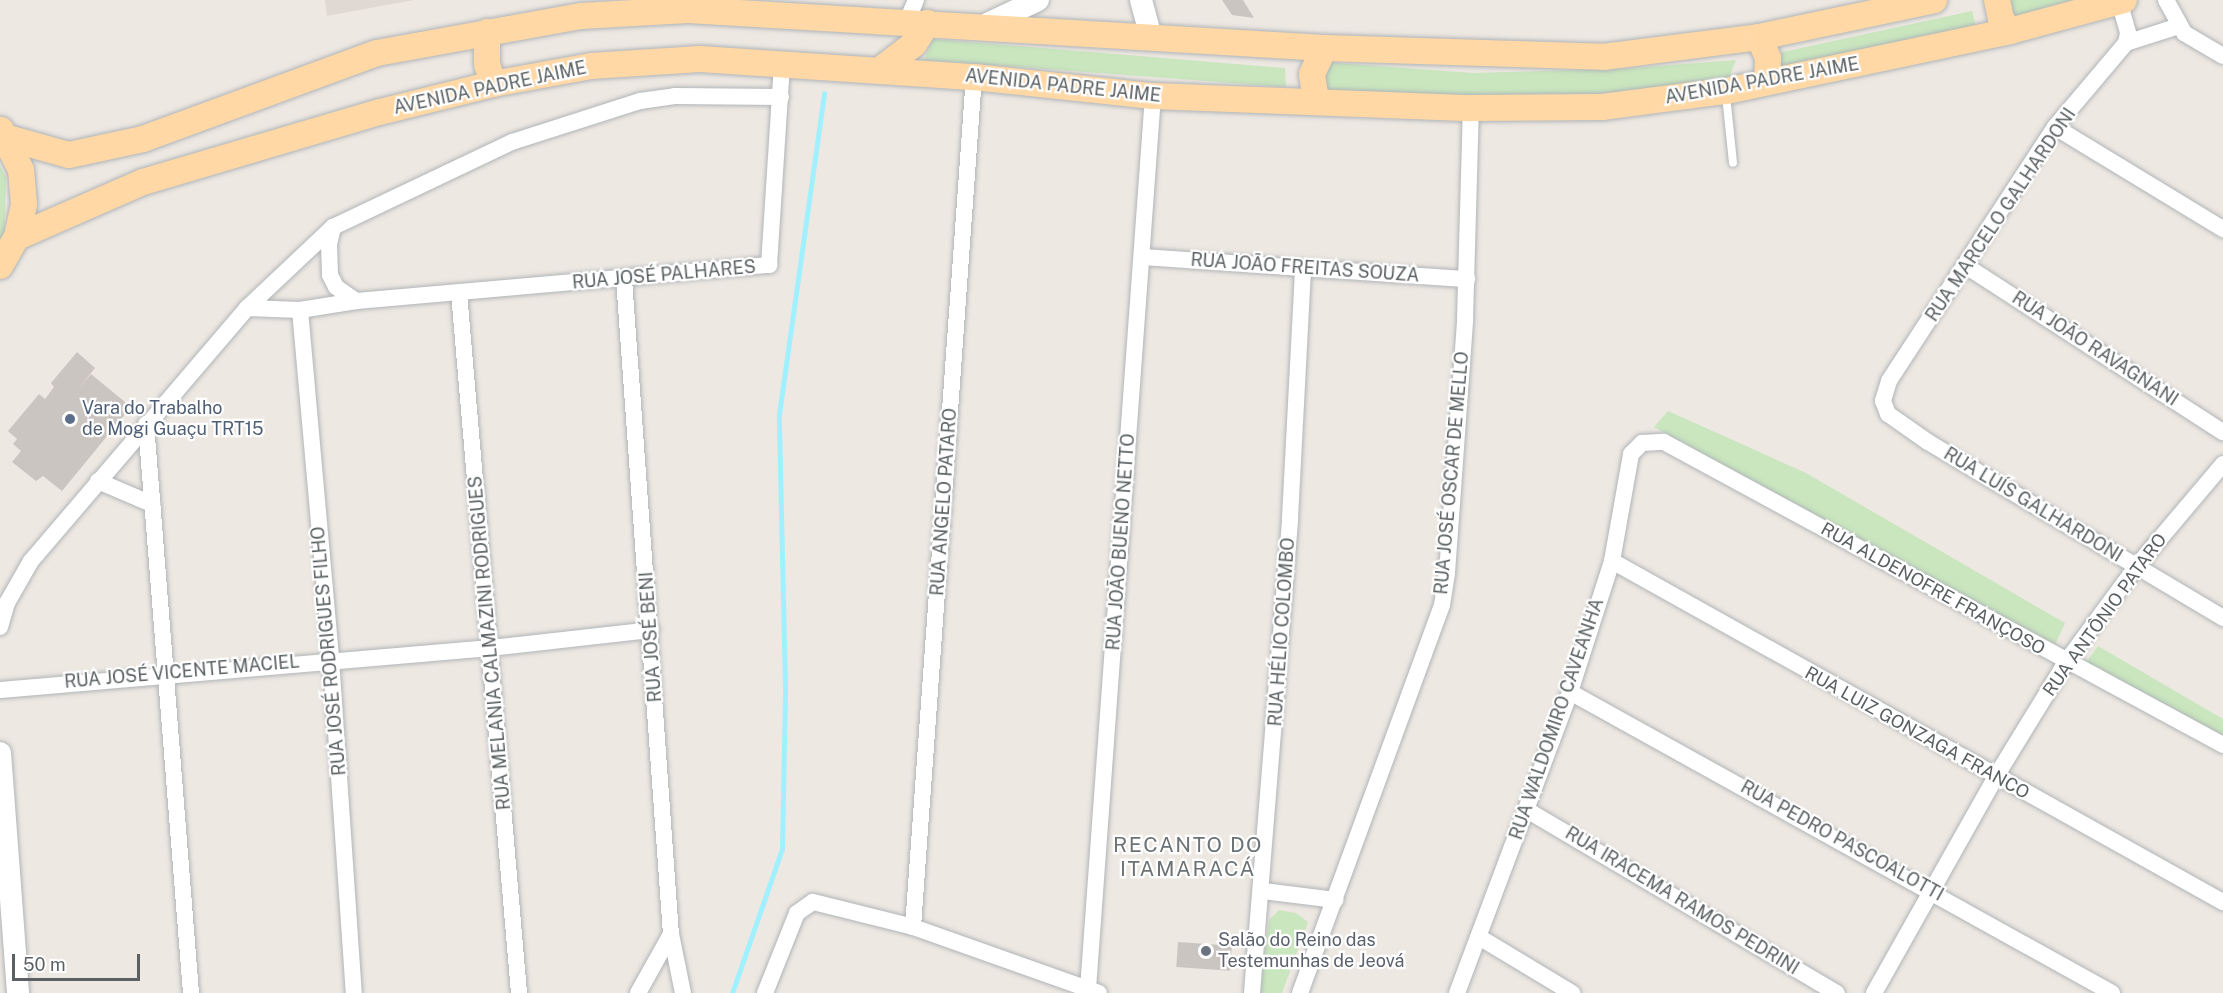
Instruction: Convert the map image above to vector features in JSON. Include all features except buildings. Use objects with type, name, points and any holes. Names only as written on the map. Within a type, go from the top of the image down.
[{"type":"main road","points":[[4,134],[69,154],[143,139],[377,53],[581,16],[688,10],[917,14],[981,27],[1324,48],[1603,57],[1759,37],[1934,0]]},
{"type":"main road","points":[[1997,0],[2001,20],[2010,31]]},
{"type":"main road","name":"AVENIDA PADRE JAIME","points":[[17,237],[143,182],[380,112],[494,84],[591,66],[700,58],[974,77],[1153,96],[1316,100],[1471,108],[1602,107],[1726,91],[2010,31],[2122,1]]},
{"type":"main road","points":[[880,70],[909,49],[917,14]]},
{"type":"main road","points":[[487,32],[487,64],[494,84]]},
{"type":"main road","points":[[1759,37],[1768,58],[1767,82]]},
{"type":"main road","points":[[1316,100],[1312,74],[1324,48]]},
{"type":"main road","points":[[0,266],[17,237],[23,192],[21,170],[4,134]]},
{"type":"street","points":[[981,27],[1038,0]]},
{"type":"street","points":[[1141,0],[1151,37]]},
{"type":"street","points":[[2166,0],[2179,26],[2223,56]]},
{"type":"street","points":[[2122,1],[2128,33],[2126,43],[2179,26]]},
{"type":"street","name":"RUA MARCELO GALHARDONI","points":[[1883,401],[1889,381],[2055,127],[2126,43]]},
{"type":"street","name":"RUA JOSÉ PALHARES","points":[[247,308],[300,310],[356,301],[769,266],[783,63]]},
{"type":"street","name":"RUA ANGELO PATARO","points":[[913,927],[974,77]]},
{"type":"street","points":[[0,627],[19,578],[98,481],[247,308],[333,227],[512,142],[640,100],[675,96],[781,97]]},
{"type":"street","name":"RUA JOÃO BUENO NETTO","points":[[1093,991],[1153,96]]},
{"type":"street","name":"RUA JOSÉ OSCAR DE MELLO","points":[[1303,992],[1442,605],[1447,573],[1467,279],[1471,108]]},
{"type":"street","points":[[2055,127],[2223,229]]},
{"type":"street","points":[[333,227],[329,245],[330,275],[336,287],[356,301]]},
{"type":"street","name":"RUA JOÃO FREITAS SOUZA","points":[[1143,257],[1303,270],[1467,279]]},
{"type":"street","name":"RUA JOÃO RAVAGNANI","points":[[1966,266],[2223,432]]},
{"type":"street","name":"RUA HÉLIO COLOMBO","points":[[1252,993],[1263,891],[1303,270]]},
{"type":"street","name":"RUA JOSÉ BENI","points":[[624,279],[651,630],[670,934],[683,993]]},
{"type":"street","name":"RUA MELANIA CALMAZINI RODRIGUES","points":[[459,293],[519,993]]},
{"type":"street","name":"RUA JOSÉ RODRIGUES FILHO","points":[[300,310],[331,659],[354,993]]},
{"type":"street","name":"RUA LUÍS GALHARDONI","points":[[1883,401],[1888,414],[1928,442],[2223,618]]},
{"type":"street","points":[[146,424],[191,993]]},
{"type":"street","name":"RUA WALDOMIRO CAVEANHA","points":[[1457,993],[1570,692],[1612,561],[1631,454],[1642,442]]},
{"type":"street","name":"RUA ALDENOFRE FRANÇOSO","points":[[1642,442],[1664,442],[2066,662],[2223,745]]},
{"type":"street","name":"RUA ANTÔNIO PATARO","points":[[1874,993],[1934,892],[1995,777],[2066,662],[2136,567],[2223,464]]},
{"type":"street","points":[[98,481],[152,504]]},
{"type":"street","name":"RUA LUIZ GONZAGA FRANCO","points":[[1612,561],[1995,777],[2223,902]]},
{"type":"street","name":"RUA JOSÉ VICENTE MACIEL","points":[[0,690],[331,659],[491,648],[651,630]]},
{"type":"street","name":"RUA PEDRO PASCOALOTTI","points":[[1570,692],[1934,892],[2112,993]]},
{"type":"street","points":[[0,753],[18,993]]},
{"type":"street","name":"RUA IRACEMA RAMOS PEDRINI","points":[[1527,810],[1837,993]]},
{"type":"street","points":[[1263,891],[1335,900]]},
{"type":"street","points":[[765,993],[797,913],[804,904],[821,902],[913,927],[1093,991]]},
{"type":"street","points":[[638,993],[670,934]]},
{"type":"street","points":[[1479,937],[1572,993]]},
{"type":"lane","points":[[1726,91],[1733,163]]},
{"type":"shaded area","points":[[325,0],[414,0],[327,16]]},
{"type":"green space","points":[[2003,0],[2102,0],[2014,23]]},
{"type":"green space","points":[[1972,11],[1976,27],[1779,73],[1773,54]]},
{"type":"green space","points":[[933,39],[1285,68],[1286,87],[924,60]]},
{"type":"green space","points":[[1736,60],[1729,78],[1605,98],[1322,94],[1323,62],[1473,73],[1620,69]]},
{"type":"green space","points":[[0,166],[6,177],[4,239],[0,244]]},
{"type":"green space","points":[[1668,411],[1806,473],[2065,623],[2054,647],[1654,427]]},
{"type":"green space","points":[[2098,646],[2223,719],[2223,738],[2084,665]]},
{"type":"green space","points":[[1279,910],[1296,913],[1308,922],[1282,993],[1259,993],[1269,920]]},
{"type":"waterway","points":[[732,993],[782,849],[785,688],[779,414],[824,93]]},
{"type":"place","name":"Vara do Trabalho de Mogi Guaçu TRT15","points":[[70,419]]},
{"type":"place","name":"Salão do Reino das Testemunhas de Jeová","points":[[1206,951]]},
{"type":"district","name":"RECANTO DO ITAMARACÁ","points":[[1188,857]]}]
